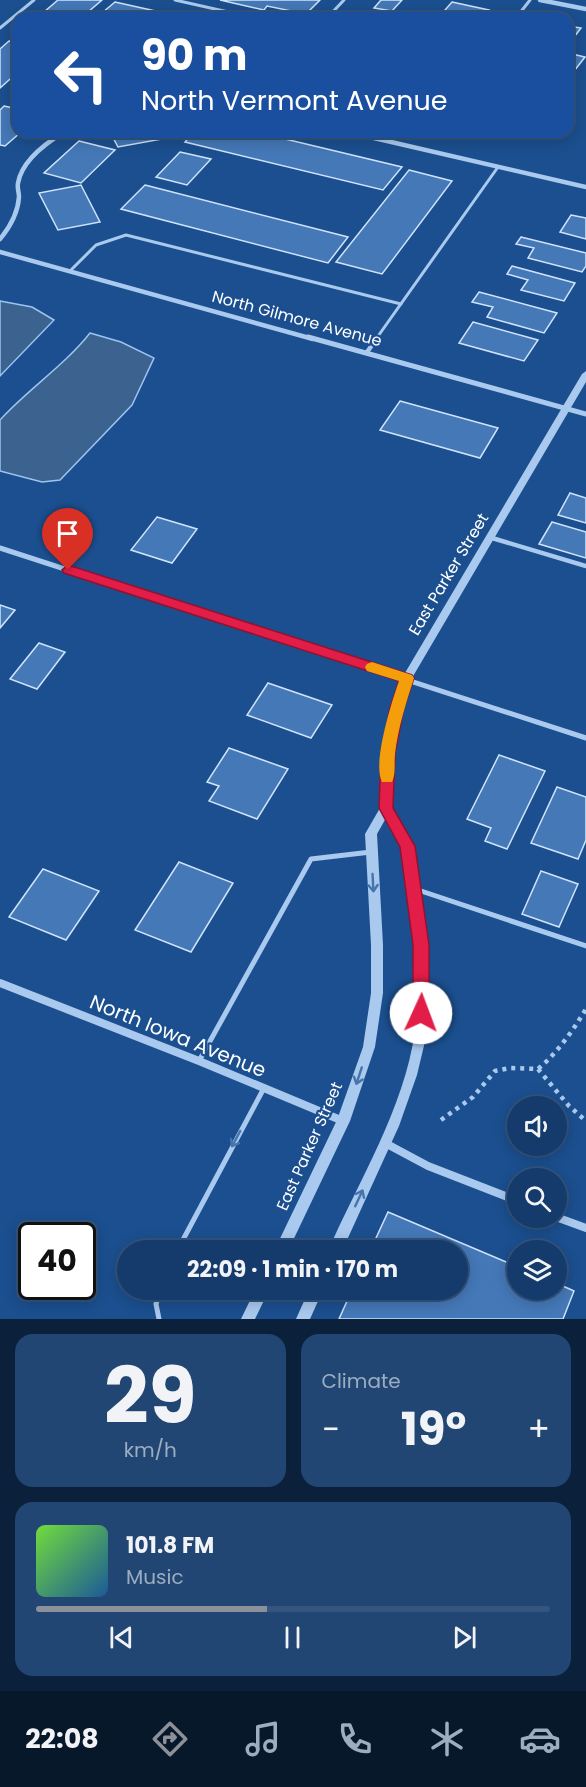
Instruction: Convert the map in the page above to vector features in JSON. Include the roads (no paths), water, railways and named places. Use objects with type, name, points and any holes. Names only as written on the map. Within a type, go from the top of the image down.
[{"type":"street","points":[[540,0],[586,9]]},
{"type":"street","points":[[0,239],[12,220],[19,200],[18,183],[25,168],[40,150],[56,138]]},
{"type":"street","points":[[374,138],[586,186]]},
{"type":"street","name":"North Gilmore Avenue","points":[[0,252],[586,414]]},
{"type":"street","name":"East Parker Street","points":[[285,1240],[343,1121],[369,1047],[377,993],[377,945],[370,834],[386,808],[388,753],[397,708],[407,678],[492,538],[586,374]]},
{"type":"street","points":[[0,548],[407,678],[586,738]]},
{"type":"street","points":[[339,1240],[385,1143],[403,1098],[418,1046],[422,976],[421,945],[414,888],[407,846],[386,808]]},
{"type":"street","name":"North Iowa Avenue","points":[[0,983],[199,1061],[343,1121]]},
{"type":"street","points":[[385,1143],[428,1166],[507,1197]]},
{"type":"street","points":[[567,1221],[586,1228]]},
{"type":"street","points":[[248,1319],[257,1300]]},
{"type":"street","points":[[303,1319],[312,1300]]},
{"type":"lane","points":[[19,12],[34,0]]},
{"type":"lane","points":[[175,0],[228,12]]},
{"type":"lane","points":[[333,12],[344,0]]},
{"type":"lane","points":[[521,12],[530,0]]},
{"type":"lane","points":[[0,28],[12,18]]},
{"type":"lane","points":[[367,352],[498,167]]},
{"type":"lane","points":[[70,270],[96,244],[126,235],[401,304]]},
{"type":"lane","points":[[492,538],[586,566]]},
{"type":"lane","points":[[199,1061],[311,859],[372,852]]},
{"type":"lane","points":[[414,888],[586,946]]},
{"type":"lane","points":[[183,1240],[264,1088]]},
{"type":"lane","points":[[157,1300],[159,1319]]},
{"type":"water","points":[[0,301],[32,307],[54,320],[0,376]]},
{"type":"water","points":[[90,333],[121,342],[154,358],[132,405],[60,480],[42,482],[0,471],[0,420],[69,356]]}]
